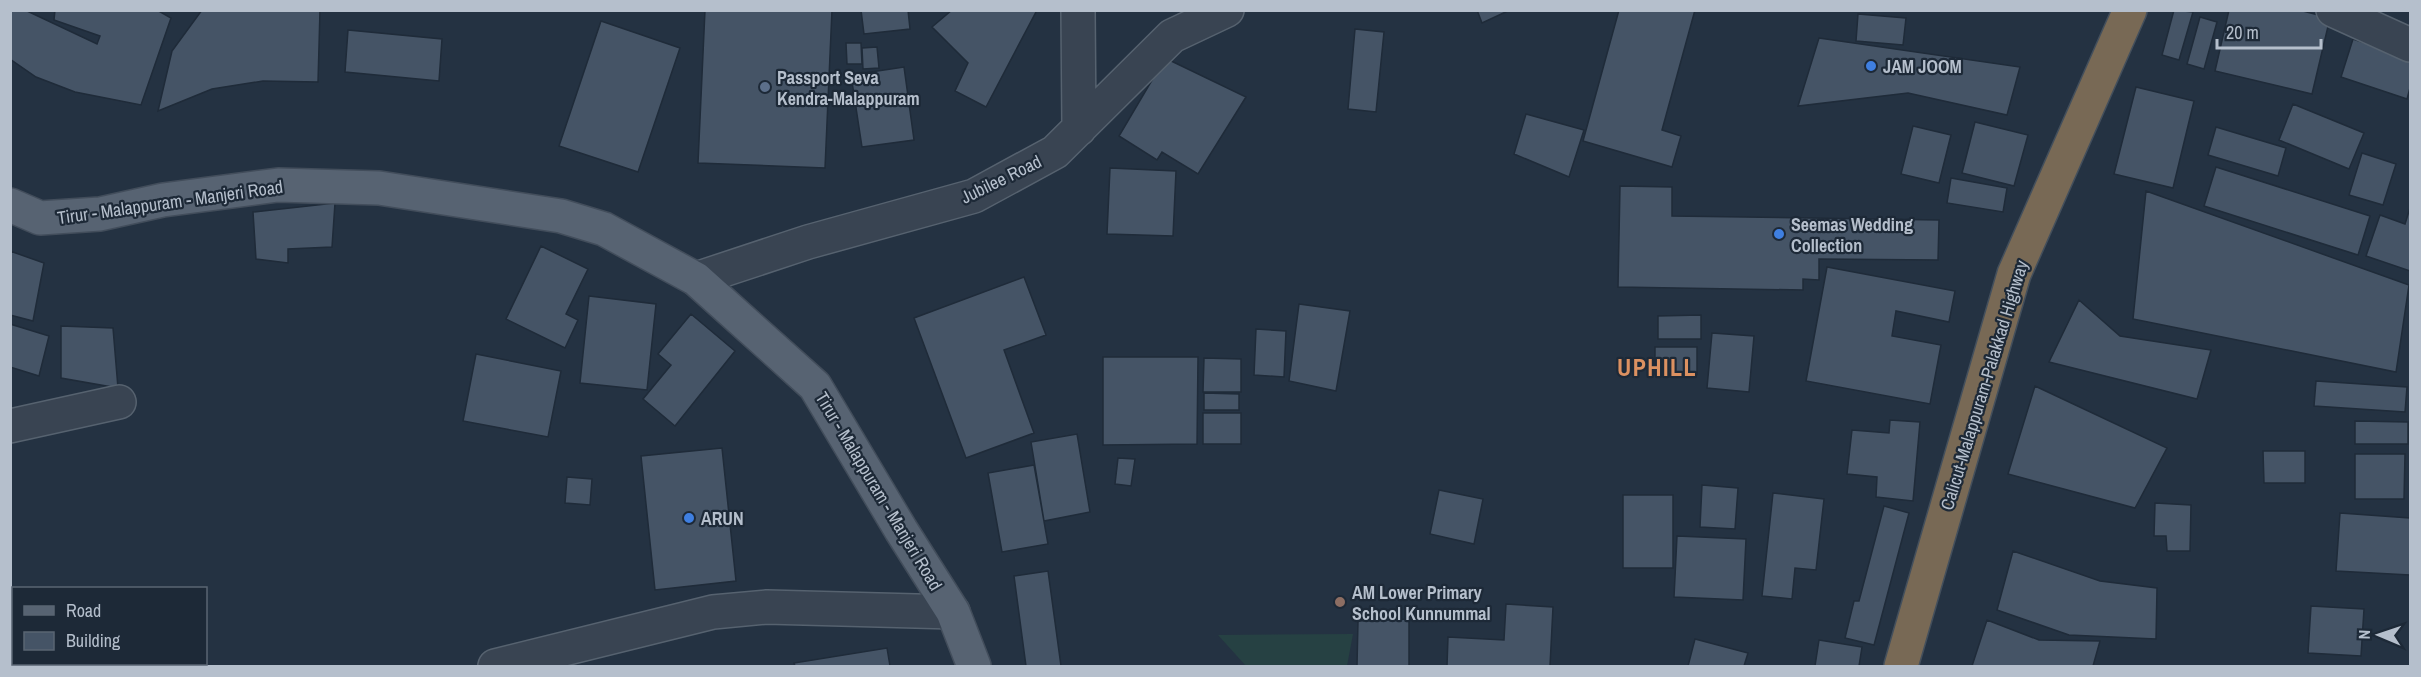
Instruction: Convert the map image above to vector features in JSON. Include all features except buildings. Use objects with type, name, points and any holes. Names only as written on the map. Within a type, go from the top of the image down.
[{"type":"highway","name":"Calicut-Malappuram-Palakkad Highway","points":[[1901,666],[2014,274],[2130,10]]},
{"type":"main road","name":"Tirur - Malappuram - Manjeri Road","points":[[10,205],[40,218],[100,214],[163,200],[278,185],[380,188],[561,216],[604,229],[696,279],[815,386],[953,612],[974,666]]},
{"type":"street","points":[[1078,10],[1079,129]]},
{"type":"street","name":"Jubilee Road","points":[[696,279],[808,242],[974,196],[1055,152],[1172,36],[1227,10]]},
{"type":"street","points":[[2333,10],[2410,45]]},
{"type":"street","points":[[10,426],[119,402]]},
{"type":"street","points":[[495,666],[713,612],[767,607],[953,612]]},
{"type":"green space","points":[[1353,634],[1347,666],[1246,666],[1218,635]]},
{"type":"place","name":"JAM JOOM","points":[[1871,66]]},
{"type":"place","name":"Passport Seva Kendra-Malappuram","points":[[765,87]]},
{"type":"place","name":"Seemas Wedding Collection","points":[[1779,234]]},
{"type":"place","name":"ARUN","points":[[689,518]]},
{"type":"place","name":"AM Lower Primary School Kunnummal","points":[[1340,602]]},
{"type":"district","name":"UPHILL","points":[[1657,367]]}]
